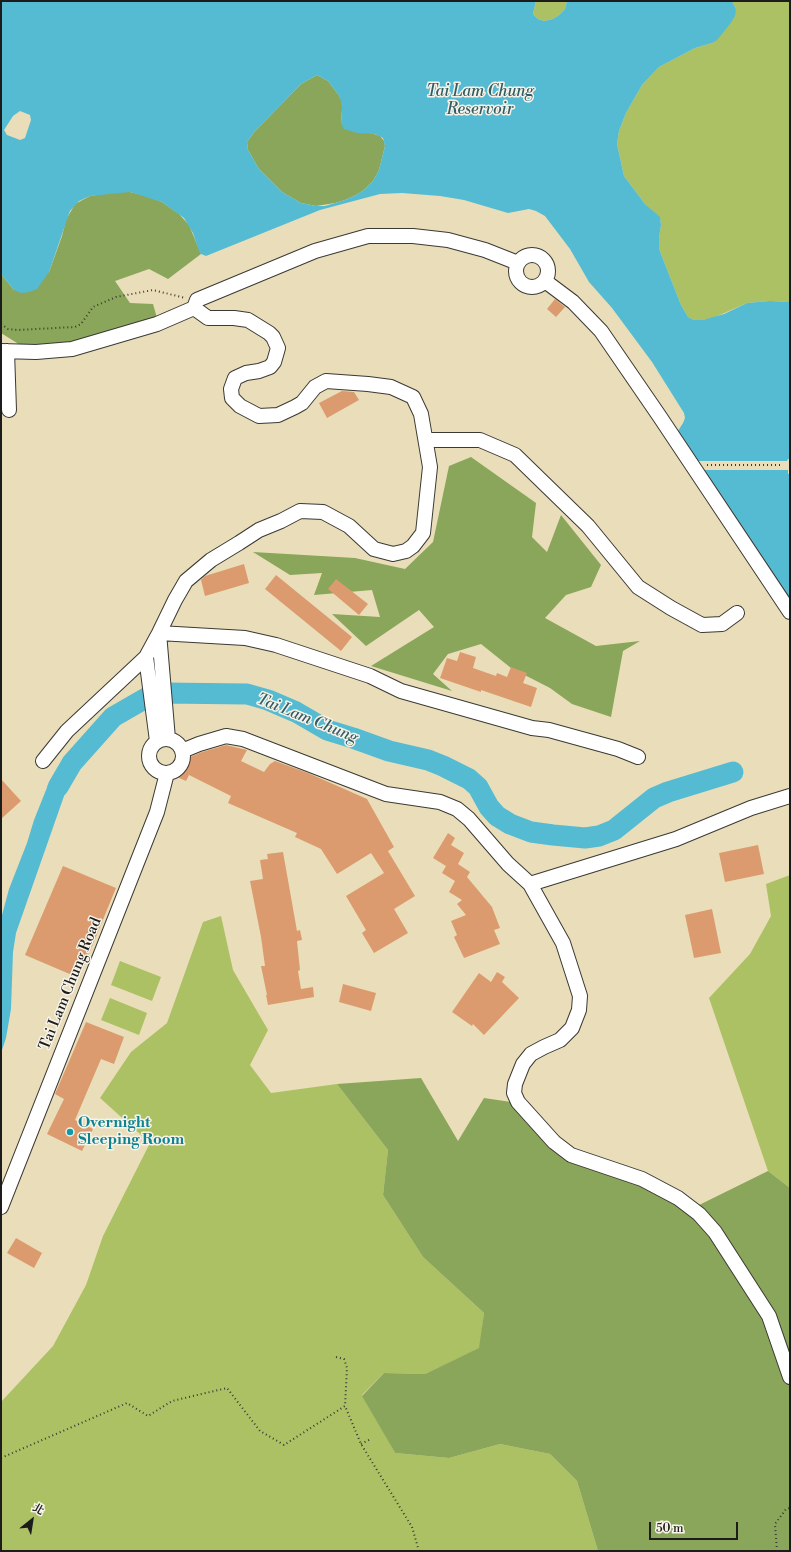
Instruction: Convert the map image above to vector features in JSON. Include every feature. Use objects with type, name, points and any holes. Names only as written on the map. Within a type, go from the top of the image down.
[{"type":"lane","points":[[9,410],[4,351],[36,352],[72,349],[157,324],[195,304],[315,251],[368,236],[413,236],[448,240],[485,250],[518,263]]},
{"type":"lane","points":[[531,254],[541,257],[548,265],[549,271],[545,281],[536,286],[526,286],[518,278],[516,273],[518,263],[521,259],[531,254]]},
{"type":"lane","points":[[545,281],[573,302],[601,331],[790,612]]},
{"type":"lane","points":[[43,761],[67,731],[146,657],[174,600],[186,581],[211,560],[259,530],[281,522],[300,510],[323,512],[349,526],[374,549],[393,554],[406,551],[413,546],[422,533],[425,519],[430,467],[421,414],[412,397],[391,387],[326,381],[315,387],[302,403],[278,415],[259,416],[240,406],[232,398],[231,389],[235,378],[246,373],[270,368],[274,362],[278,348],[273,337],[248,320],[234,318],[208,318],[195,304]]},
{"type":"lane","points":[[426,440],[480,440],[515,455],[588,526],[638,587],[671,608],[702,625],[722,624],[737,613]]},
{"type":"lane","points":[[146,657],[148,675],[162,733],[177,743],[182,751],[180,765],[167,773],[156,770],[149,760],[150,749],[162,733],[164,671],[159,633]]},
{"type":"lane","points":[[159,633],[245,638],[276,645],[370,676],[401,691],[532,728],[549,730],[618,749],[638,757]]},
{"type":"lane","points":[[182,751],[226,736],[244,739],[386,794],[440,802],[457,809],[469,819],[508,864],[530,884],[563,943],[580,996],[579,1010],[572,1028],[560,1040],[544,1046],[531,1054],[523,1064],[515,1084],[514,1093],[518,1102],[554,1142],[570,1154],[642,1179],[678,1198],[699,1214],[715,1232],[768,1316],[790,1377]]},
{"type":"lane","name":"Tai Lam Chung Road","points":[[1,1207],[157,812],[167,773]]},
{"type":"lane","points":[[530,884],[676,839],[751,808],[790,796]]},
{"type":"path","points":[[1,324],[8,329],[16,330],[75,327],[81,324],[93,307],[116,297],[153,290],[195,304]]},
{"type":"path","points":[[692,465],[784,465]]},
{"type":"path","points":[[336,1356],[344,1359],[347,1368],[344,1406],[361,1444],[412,1527],[419,1551]]},
{"type":"path","points":[[1,1458],[127,1403],[148,1416],[172,1401],[227,1388],[260,1431],[284,1445],[344,1406]]},
{"type":"path","points":[[361,1444],[371,1439]]},
{"type":"path","points":[[777,1551],[774,1524],[786,1509],[790,1508]]},
{"type":"green space","points":[[536,1],[567,1],[565,9],[559,15],[553,19],[544,21],[538,19],[533,14]]},
{"type":"green space","points":[[732,1],[790,1],[790,302],[770,301],[747,303],[713,318],[694,320],[688,317],[681,305],[659,249],[661,225],[660,218],[645,204],[624,176],[617,144],[619,131],[626,113],[642,85],[659,67],[695,48],[712,43],[736,9]]},
{"type":"green space","points":[[317,75],[328,81],[342,101],[341,123],[380,136],[384,141],[385,146],[379,170],[373,181],[364,190],[345,200],[316,206],[301,203],[282,192],[259,169],[248,150],[247,142],[255,131],[301,84]]},
{"type":"green space","points":[[117,192],[130,192],[146,196],[162,202],[179,214],[189,225],[201,254],[168,279],[149,269],[115,281],[130,303],[153,304],[157,318],[69,344],[25,348],[1,333],[1,274],[14,290],[49,272],[66,220],[75,204],[90,196]]},
{"type":"green space","points":[[471,457],[536,503],[532,537],[547,552],[561,515],[601,565],[591,587],[566,595],[545,618],[596,646],[640,641],[623,651],[611,717],[572,704],[550,688],[511,668],[481,644],[448,654],[433,674],[452,691],[371,666],[434,627],[419,610],[366,646],[332,614],[380,617],[372,590],[314,595],[322,573],[290,575],[253,552],[355,558],[405,569],[433,542],[449,466]]},
{"type":"green space","points":[[790,875],[790,1188],[768,1171],[709,998],[750,954],[771,916],[766,884]]},
{"type":"green space","points":[[221,916],[233,970],[268,1030],[250,1065],[271,1093],[337,1084],[388,1150],[383,1195],[423,1257],[484,1313],[480,1348],[425,1374],[384,1373],[362,1395],[395,1453],[449,1458],[500,1444],[550,1454],[577,1481],[598,1551],[1,1551],[1,1402],[53,1346],[86,1285],[103,1236],[150,1143],[100,1098],[131,1052],[167,1023],[203,922]]},
{"type":"green space","points":[[120,961],[161,977],[152,1001],[111,985]]},
{"type":"green space","points":[[110,998],[147,1013],[139,1035],[101,1020]]},
{"type":"green space","points":[[421,1078],[458,1141],[484,1098],[511,1102],[572,1151],[693,1208],[768,1171],[790,1188],[790,1551],[598,1551],[577,1481],[550,1454],[500,1444],[449,1458],[395,1453],[362,1396],[384,1373],[425,1374],[479,1348],[484,1313],[423,1257],[383,1195],[388,1150],[337,1084]]},
{"type":"water","name":"Tai Lam Chung Reservoir","points":[[1,1],[536,1],[533,14],[538,19],[544,21],[553,19],[559,15],[565,9],[567,1],[732,1],[736,9],[735,16],[717,40],[695,48],[659,67],[642,85],[626,113],[619,131],[617,144],[624,176],[645,204],[660,217],[661,225],[659,249],[681,305],[688,317],[694,320],[703,320],[724,314],[747,303],[770,301],[790,302],[790,605],[676,434],[685,418],[684,413],[652,362],[612,308],[589,282],[570,249],[545,216],[536,211],[529,209],[508,213],[464,200],[440,196],[402,193],[380,194],[320,210],[206,256],[201,254],[199,251],[193,233],[184,218],[162,202],[130,192],[90,196],[79,201],[70,211],[49,272],[37,289],[21,293],[14,290],[1,274]],"holes":[[[317,75],[328,81],[338,94],[341,101],[342,110],[341,123],[344,129],[357,133],[375,134],[383,138],[385,146],[379,170],[373,181],[364,190],[356,195],[325,206],[301,203],[282,192],[259,169],[248,150],[247,142],[255,131],[301,84]],[[20,111],[30,115],[31,120],[25,138],[20,140],[7,135],[4,130],[13,116]]]},
{"type":"water","points":[[72,763],[70,779],[16,933],[13,952],[11,1009],[6,1038],[1,1053],[2,915],[9,889],[48,785],[54,776],[65,766]]},
{"type":"pier","points":[[790,459],[790,474],[788,474],[788,470],[699,470],[693,461],[787,461]]},
{"type":"building","points":[[555,299],[565,307],[556,317],[547,309]]},
{"type":"building","points":[[342,391],[354,392],[359,400],[327,418],[319,403]]},
{"type":"building","points":[[244,564],[249,583],[205,596],[201,580],[205,576]]},
{"type":"building","points":[[276,575],[352,637],[341,651],[265,589]]},
{"type":"building","points":[[336,579],[368,604],[359,615],[328,589]]},
{"type":"building","points":[[460,652],[476,657],[473,668],[496,676],[497,673],[507,677],[511,667],[527,673],[523,683],[537,688],[531,707],[440,678],[447,658],[457,661]]},
{"type":"building","points":[[226,745],[247,750],[241,761],[264,772],[270,764],[275,761],[308,773],[367,799],[394,847],[388,851],[415,896],[394,909],[408,933],[374,953],[362,933],[366,930],[346,896],[384,873],[371,853],[337,874],[321,849],[295,837],[297,833],[228,803],[231,796],[189,775],[186,781],[177,777],[185,759]]},
{"type":"building","points":[[1,779],[21,801],[1,819]]},
{"type":"building","points":[[448,833],[455,838],[451,845],[464,853],[458,864],[470,872],[467,877],[492,907],[500,928],[494,930],[500,944],[464,958],[454,937],[457,935],[451,921],[466,915],[457,904],[462,900],[449,892],[455,881],[442,873],[446,866],[433,858]]},
{"type":"building","points":[[758,845],[764,874],[725,882],[719,853]]},
{"type":"building","points":[[283,852],[297,931],[300,930],[302,940],[297,941],[300,970],[298,971],[301,989],[313,987],[314,997],[268,1005],[261,966],[265,966],[261,937],[250,881],[263,879],[260,860],[268,859],[267,854]]},
{"type":"building","points":[[63,866],[116,888],[79,978],[25,955]]},
{"type":"building","points":[[712,909],[721,953],[694,958],[685,915]]},
{"type":"building","points":[[497,972],[505,977],[502,982],[519,998],[484,1035],[473,1024],[472,1026],[452,1012],[479,973],[491,982]]},
{"type":"building","points":[[343,984],[376,993],[371,1011],[339,1002]]},
{"type":"building","points":[[86,1022],[124,1037],[114,1064],[101,1059],[75,1120],[93,1129],[82,1151],[47,1134],[64,1099],[55,1094]]},
{"type":"building","points":[[16,1238],[42,1253],[34,1268],[7,1253]]},
{"type":"waterway","name":"Tai Lam Chung","points":[[58,787],[72,763],[113,717],[146,698],[165,693],[247,694],[268,700],[296,712],[327,730],[389,751],[428,760],[469,779],[478,787],[489,807],[497,816],[510,824],[531,832],[585,838],[599,836],[614,830],[654,798],[668,792],[733,772]]},
{"type":"place","name":"Overnight Sleeping Room","points":[[70,1132]]}]
